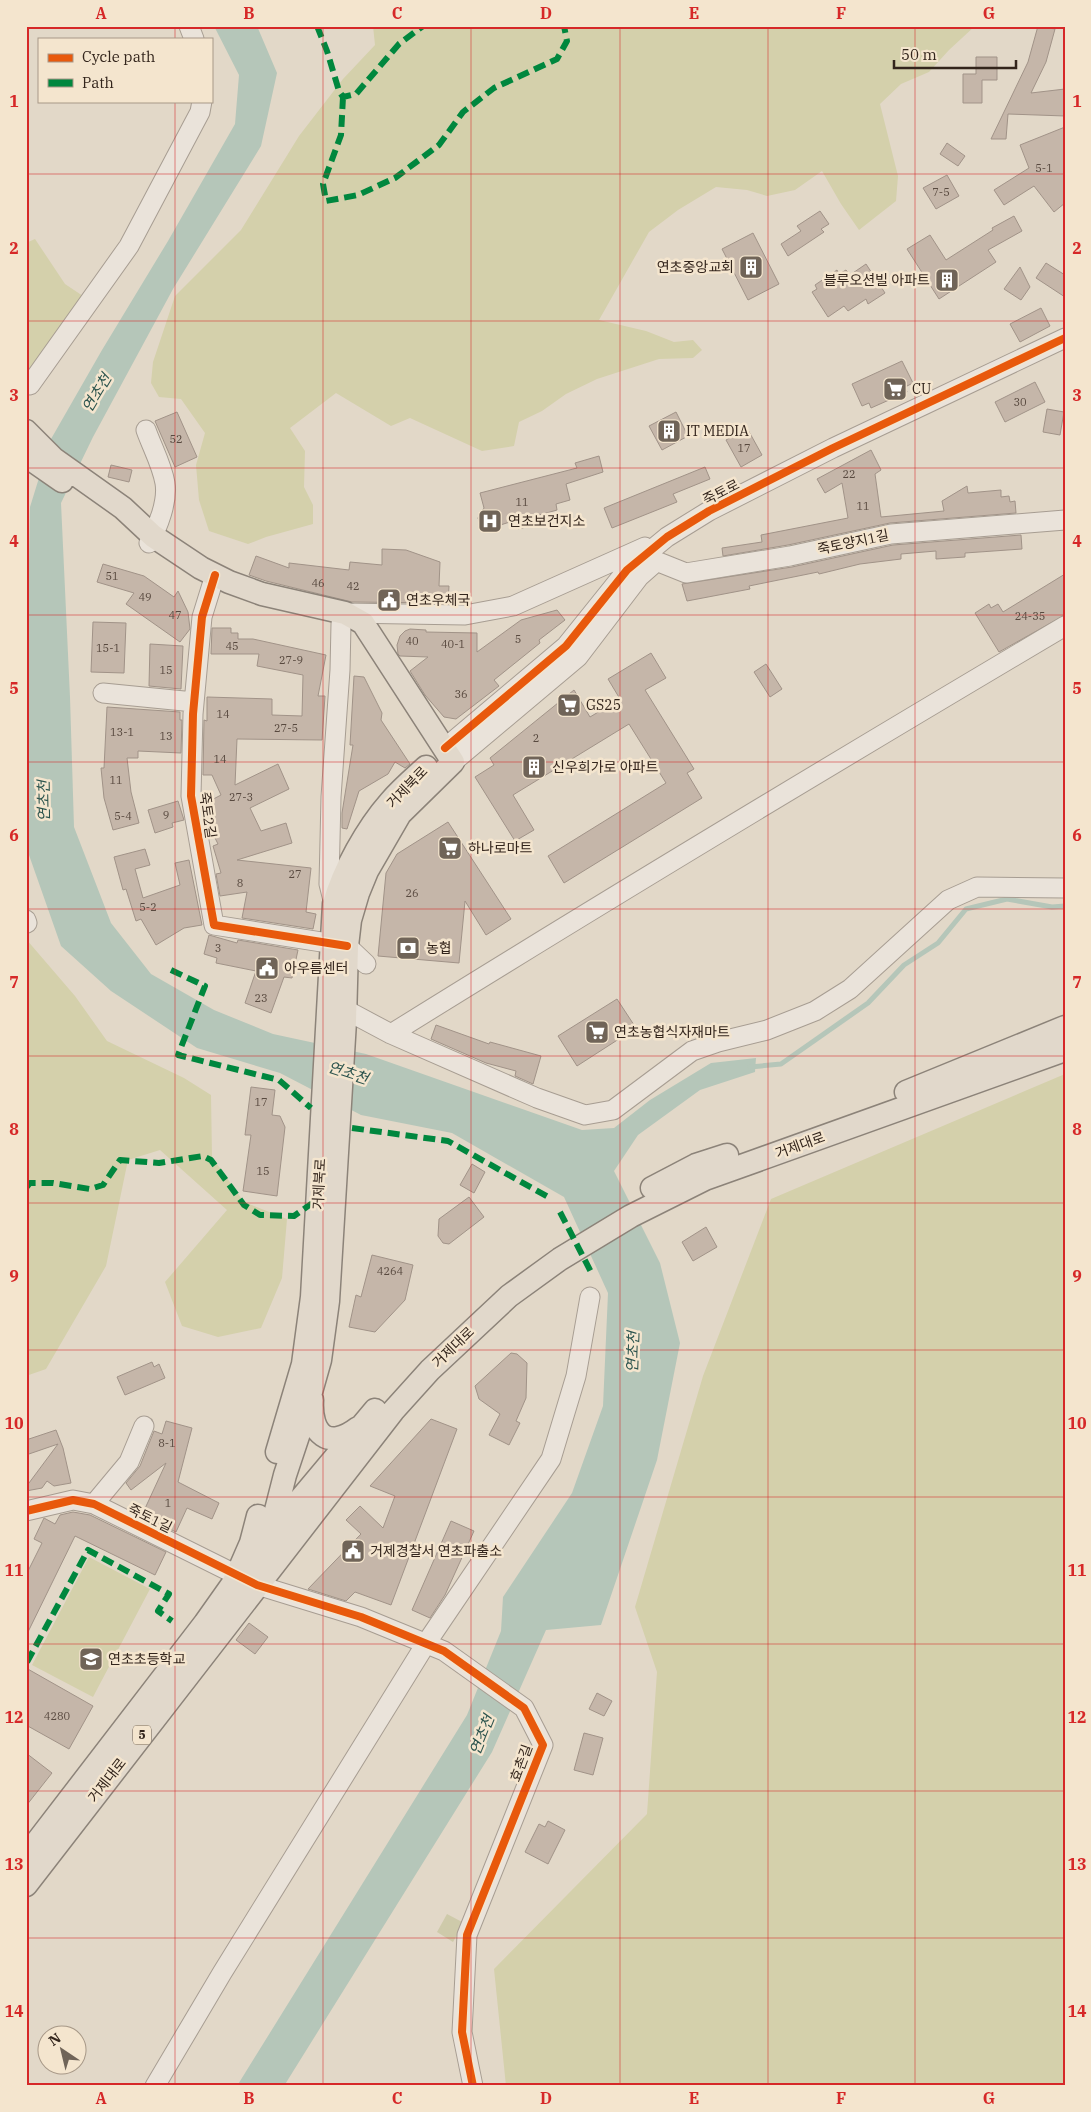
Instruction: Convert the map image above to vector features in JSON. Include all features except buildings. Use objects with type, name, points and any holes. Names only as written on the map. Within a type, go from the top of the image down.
[{"type":"main road","points":[[26,431],[91,492]]},
{"type":"main road","points":[[26,456],[50,474],[123,508],[151,539],[201,568],[213,580],[343,619],[363,623],[370,631],[444,760]]},
{"type":"main road","name":"거제북로","points":[[205,1623],[248,1580],[267,1540],[284,1475],[320,1360],[328,1301],[330,1130],[337,1011],[339,945],[334,904],[345,874],[389,802],[444,760]]},
{"type":"main road","name":"거제북로","points":[[339,945],[350,920],[358,892],[380,847],[400,814],[444,760]]},
{"type":"main road","name":"거제대로","points":[[267,1540],[364,1422],[420,1360],[500,1284],[654,1196],[696,1165],[871,1106],[1065,1027]]},
{"type":"main road","name":"거제대로","points":[[654,1196],[1065,1050]]},
{"type":"main road","name":"거제북로","points":[[248,1580],[251,1543],[303,1364],[330,1130]]},
{"type":"main road","name":"거제대로","points":[[26,1885],[248,1580],[430,1370],[557,1252]]},
{"type":"main road","points":[[312,1389],[313,1417],[320,1434],[331,1439],[340,1438],[349,1435],[364,1422]]},
{"type":"main road","name":"거제대로","points":[[26,1856],[205,1623]]},
{"type":"street","points":[[189,26],[194,38]]},
{"type":"street","points":[[30,385],[129,246],[200,112],[202,102]]},
{"type":"street","name":"죽토로","points":[[650,559],[666,536],[709,511],[833,448],[1065,338]]},
{"type":"street","name":"죽토로","points":[[444,760],[566,646],[627,570],[674,546],[713,522],[863,443],[1065,348]]},
{"type":"street","points":[[146,430],[165,484],[162,511],[151,539]]},
{"type":"street","name":"죽토양지1길","points":[[650,559],[686,573],[790,556],[891,534],[1065,520]]},
{"type":"street","points":[[334,904],[329,884],[331,807],[343,619],[465,615],[513,606],[666,536]]},
{"type":"street","name":"죽토2길","points":[[213,580],[202,616],[194,702],[191,796],[214,925],[339,945]]},
{"type":"street","points":[[391,1034],[832,764],[1065,626]]},
{"type":"street","points":[[103,693],[194,702]]},
{"type":"street","points":[[337,1011],[537,1098],[585,1115],[613,1110],[692,1050],[767,1030],[815,1011],[850,989],[948,900],[977,887],[1065,888]]},
{"type":"street","points":[[339,945],[366,964]]},
{"type":"street","points":[[155,2086],[222,1973],[427,1642],[551,1459],[576,1376],[590,1297]]},
{"type":"street","points":[[94,1504],[129,1462],[144,1426]]},
{"type":"street","name":"죽토1길","points":[[26,1511],[73,1500],[94,1504],[248,1580]]},
{"type":"street","name":"효촌길","points":[[248,1580],[361,1617],[444,1650],[524,1708],[543,1745],[467,1935],[462,2032],[473,2086]]},
{"type":"shaded area","points":[[373,26],[975,26],[929,72],[901,84],[880,104],[898,176],[896,201],[859,230],[822,171],[795,190],[767,196],[747,190],[716,187],[678,210],[649,232],[599,320],[646,331],[674,342],[693,340],[702,350],[693,358],[659,359],[597,379],[566,394],[542,411],[519,422],[514,446],[482,451],[410,418],[391,426],[336,393],[290,428],[305,451],[304,487],[313,505],[313,524],[248,544],[209,531],[199,500],[196,465],[205,433],[181,399],[159,397],[151,383],[153,362],[175,296],[241,230],[299,136],[343,79],[375,45]]},
{"type":"shaded area","points":[[35,239],[65,284],[83,296],[26,381],[26,243]]},
{"type":"shaded area","points":[[26,939],[75,996],[107,1041],[184,1078],[211,1095],[212,1157],[244,1202],[287,1219],[282,1278],[261,1328],[218,1337],[182,1326],[165,1282],[227,1210],[160,1150],[128,1160],[106,1266],[46,1369],[26,1376]]},
{"type":"shaded area","points":[[1065,1074],[1065,2086],[506,2086],[494,1969],[647,1814],[657,1672],[635,1607],[703,1376],[771,1199]]},
{"type":"shaded area","points":[[89,1557],[150,1589],[93,1697],[32,1665]]},
{"type":"shaded area","points":[[447,1914],[464,1923],[453,1942],[437,1932]]},
{"type":"water","name":"연초천","points":[[214,26],[257,26],[277,73],[261,146],[173,289],[93,437],[61,503],[74,827],[111,923],[151,974],[214,1010],[273,1034],[366,1054],[582,1130],[614,1128],[650,1100],[711,1063],[756,1058],[755,1072],[700,1090],[638,1135],[614,1171],[660,1263],[680,1343],[657,1460],[601,1625],[546,1630],[492,1752],[284,2086],[237,2086],[467,1715],[501,1631],[503,1597],[572,1493],[603,1406],[608,1293],[564,1197],[452,1133],[361,1115],[280,1073],[197,1048],[111,991],[61,946],[29,855],[26,730],[30,507],[51,439],[235,124],[239,75]]},
{"type":"waterway","points":[[750,1067],[781,1064],[868,1003],[904,965],[938,943],[966,909],[1007,899],[1052,907],[1065,906]]},
{"type":"marked path","points":[[317,26],[339,91],[343,97],[356,94],[399,44],[423,26]]},
{"type":"marked path","points":[[343,97],[341,135],[323,184],[326,201],[358,195],[395,178],[439,145],[463,112],[494,88],[557,59],[567,41],[564,26]]},
{"type":"marked path","points":[[171,970],[205,986],[178,1055],[279,1080],[311,1108]]},
{"type":"marked path","points":[[352,1128],[448,1141],[550,1198]]},
{"type":"marked path","points":[[26,1188],[30,1183],[53,1183],[90,1189],[103,1185],[120,1160],[159,1163],[203,1156],[211,1160],[244,1205],[260,1215],[294,1216],[318,1199]]},
{"type":"marked path","points":[[560,1212],[592,1274]]},
{"type":"marked path","points":[[27,1662],[88,1550],[169,1594],[158,1611],[172,1621]]},
{"type":"cycle path","points":[[445,748],[566,646],[627,570],[667,537],[709,511],[833,448],[1065,338]]},
{"type":"cycle path","points":[[215,575],[202,617],[193,714],[191,796],[214,925],[347,946]]},
{"type":"cycle path","points":[[26,1511],[73,1500],[94,1504],[257,1585],[361,1617],[444,1651],[524,1708],[543,1745],[467,1935],[462,2032],[473,2086]]},
{"type":"place","name":"연초중앙교회","points":[[751,267]]},
{"type":"place","name":"블루오션빌 아파트","points":[[947,280]]},
{"type":"place","name":"CU","points":[[895,389]]},
{"type":"place","name":"IT MEDIA","points":[[669,431]]},
{"type":"place","name":"연초보건지소","points":[[490,521]]},
{"type":"place","name":"연초우체국","points":[[389,600]]},
{"type":"place","name":"GS25","points":[[569,705]]},
{"type":"place","name":"신우희가로 아파트","points":[[534,767]]},
{"type":"place","name":"하나로마트","points":[[450,848]]},
{"type":"place","name":"농협","points":[[408,948]]},
{"type":"place","name":"아우름센터","points":[[267,968]]},
{"type":"place","name":"연초농협식자재마트","points":[[597,1032]]},
{"type":"place","name":"거제경찰서 연초파출소","points":[[353,1551]]},
{"type":"place","name":"연초초등학교","points":[[91,1659]]}]
